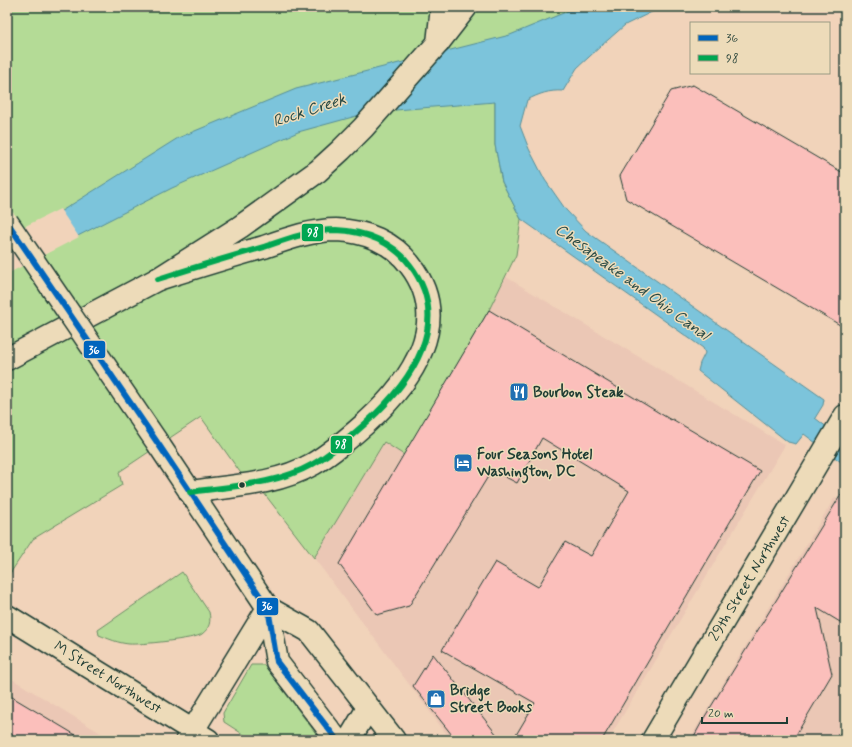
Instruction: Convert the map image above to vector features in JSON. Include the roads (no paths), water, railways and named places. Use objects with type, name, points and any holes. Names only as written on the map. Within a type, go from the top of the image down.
[{"type":"main road","points":[[438,42],[442,7]]},
{"type":"main road","points":[[7,359],[158,279],[240,227],[318,171],[362,128],[438,42],[466,7]]},
{"type":"main road","points":[[7,222],[268,608],[277,662],[337,740]]},
{"type":"main road","points":[[158,279],[303,234],[336,230],[350,231],[369,235],[397,250],[417,273],[425,291],[429,306],[429,319],[425,337],[414,368],[404,383],[375,415],[336,448],[314,463],[295,473],[272,480],[190,492]]},
{"type":"main road","name":"29th Street Northwest","points":[[654,740],[845,416]]},
{"type":"main road","points":[[268,608],[309,631],[394,740]]},
{"type":"main road","points":[[196,737],[268,608]]},
{"type":"main road","name":"M Street Northwest","points":[[7,616],[196,737]]},
{"type":"main road","points":[[349,740],[368,708]]},
{"type":"water","points":[[578,7],[662,7],[625,25],[577,68],[563,91],[544,93],[527,100],[520,126],[529,149],[545,180],[566,210],[586,231],[824,399],[823,405],[815,418],[845,441],[845,465],[804,434],[796,444],[788,442],[698,371],[705,353],[703,348],[521,219],[502,182],[495,145],[495,102],[371,112],[298,132],[172,188],[7,272],[7,237],[63,210],[178,138],[296,89],[510,35]]},
{"type":"place","name":"Bourbon Steak","points":[[519,392]]},
{"type":"place","name":"Four Seasons Hotel Washington, DC","points":[[463,463]]},
{"type":"place","name":"Bridge Street Books","points":[[436,699]]},
{"type":"water label","name":"Rock Creek","points":[[309,109]]},
{"type":"water label","name":"Chesapeake and Ohio Canal","points":[[633,281]]}]
